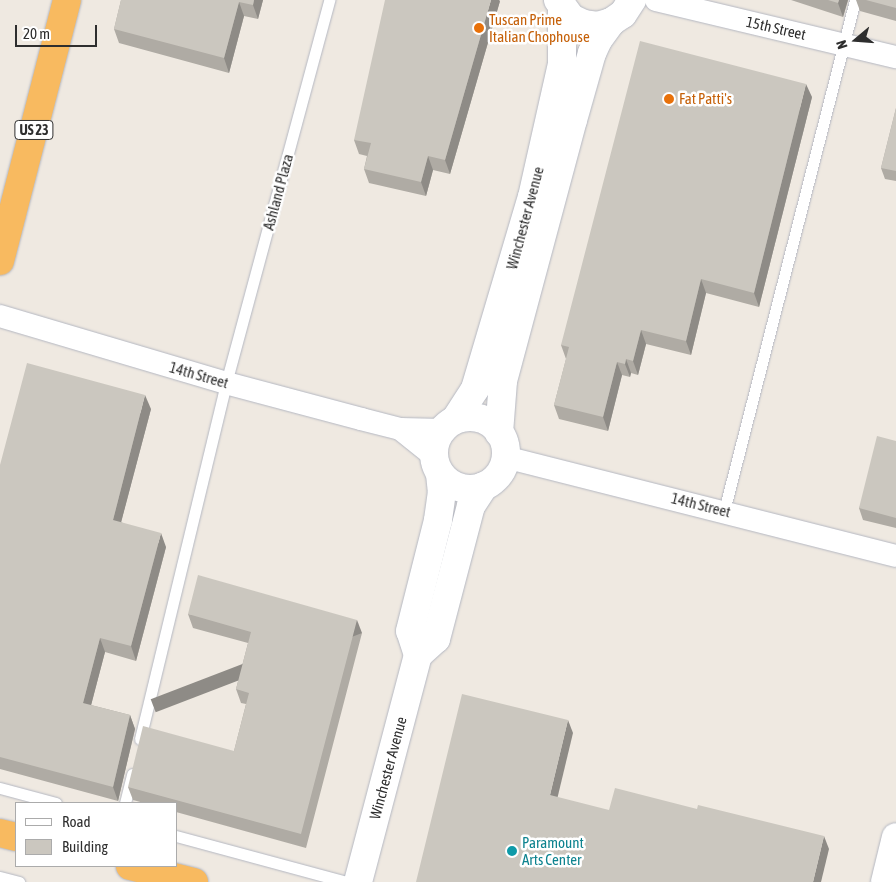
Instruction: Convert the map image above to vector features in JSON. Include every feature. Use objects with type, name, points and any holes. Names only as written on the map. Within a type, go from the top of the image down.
[{"type":"highway","name":"US 23","points":[[0,260],[67,0]]},
{"type":"highway","points":[[0,833],[15,837]]},
{"type":"highway","points":[[134,867],[194,882]]},
{"type":"main road","name":"Winchester Avenue","points":[[502,445],[503,381],[592,53],[598,40],[611,22],[623,14],[632,0]]},
{"type":"main road","name":"Winchester Avenue","points":[[449,425],[475,389],[532,197],[562,64],[560,4]]},
{"type":"main road","points":[[560,4],[571,18],[584,24],[598,26],[611,22]]},
{"type":"main road","points":[[467,418],[480,419],[491,424],[502,445],[498,475],[484,486],[476,496],[469,515],[436,639],[418,655],[410,630],[438,520],[442,493],[437,465],[437,437],[449,425],[467,418]]},
{"type":"main road","points":[[437,465],[448,482],[460,488],[472,489],[484,486]]},
{"type":"main road","name":"Winchester Avenue","points":[[358,882],[418,655]]},
{"type":"main road","points":[[885,882],[896,837]]},
{"type":"street","name":"15th Street","points":[[656,0],[896,58]]},
{"type":"street","name":"14th Street","points":[[0,316],[226,383],[400,429],[449,425]]},
{"type":"street","name":"14th Street","points":[[400,429],[437,465]]},
{"type":"street","name":"14th Street","points":[[502,445],[724,511],[896,556]]},
{"type":"lane","name":"Ashland Plaza","points":[[125,802],[226,383],[329,0]]},
{"type":"lane","points":[[724,511],[855,0]]},
{"type":"lane","points":[[0,788],[52,802]]},
{"type":"lane","points":[[178,837],[346,882]]},
{"type":"lane","points":[[0,877],[19,882]]},
{"type":"building","points":[[121,0],[254,0],[253,5],[239,2],[224,58],[114,29]]},
{"type":"building","points":[[385,0],[491,0],[445,160],[428,156],[421,182],[364,169],[371,143],[354,140]]},
{"type":"building","points":[[828,0],[839,0],[838,3]]},
{"type":"building","points":[[866,0],[896,0],[896,8]]},
{"type":"building","points":[[640,41],[806,84],[754,293],[701,279],[686,341],[641,330],[633,361],[626,359],[625,364],[617,362],[603,417],[554,405],[569,347],[561,345]]},
{"type":"building","points":[[896,108],[896,171],[881,168]]},
{"type":"building","points":[[27,363],[145,395],[113,520],[161,533],[131,646],[100,638],[83,703],[130,715],[113,787],[0,757],[0,465]]},
{"type":"building","points":[[877,436],[896,441],[896,518],[859,508]]},
{"type":"building","points":[[198,575],[357,620],[301,834],[128,787],[143,726],[234,751],[249,693],[236,689],[251,632],[188,614]]},
{"type":"building","points":[[462,694],[568,720],[550,795],[609,810],[615,788],[697,809],[698,805],[824,836],[813,882],[416,882]]},
{"type":"place","name":"Tuscan Prime Italian Chophouse","points":[[479,28]]},
{"type":"place","name":"Fat Patti's","points":[[669,99]]},
{"type":"place","name":"Paramount Arts Center","points":[[512,851]]}]
